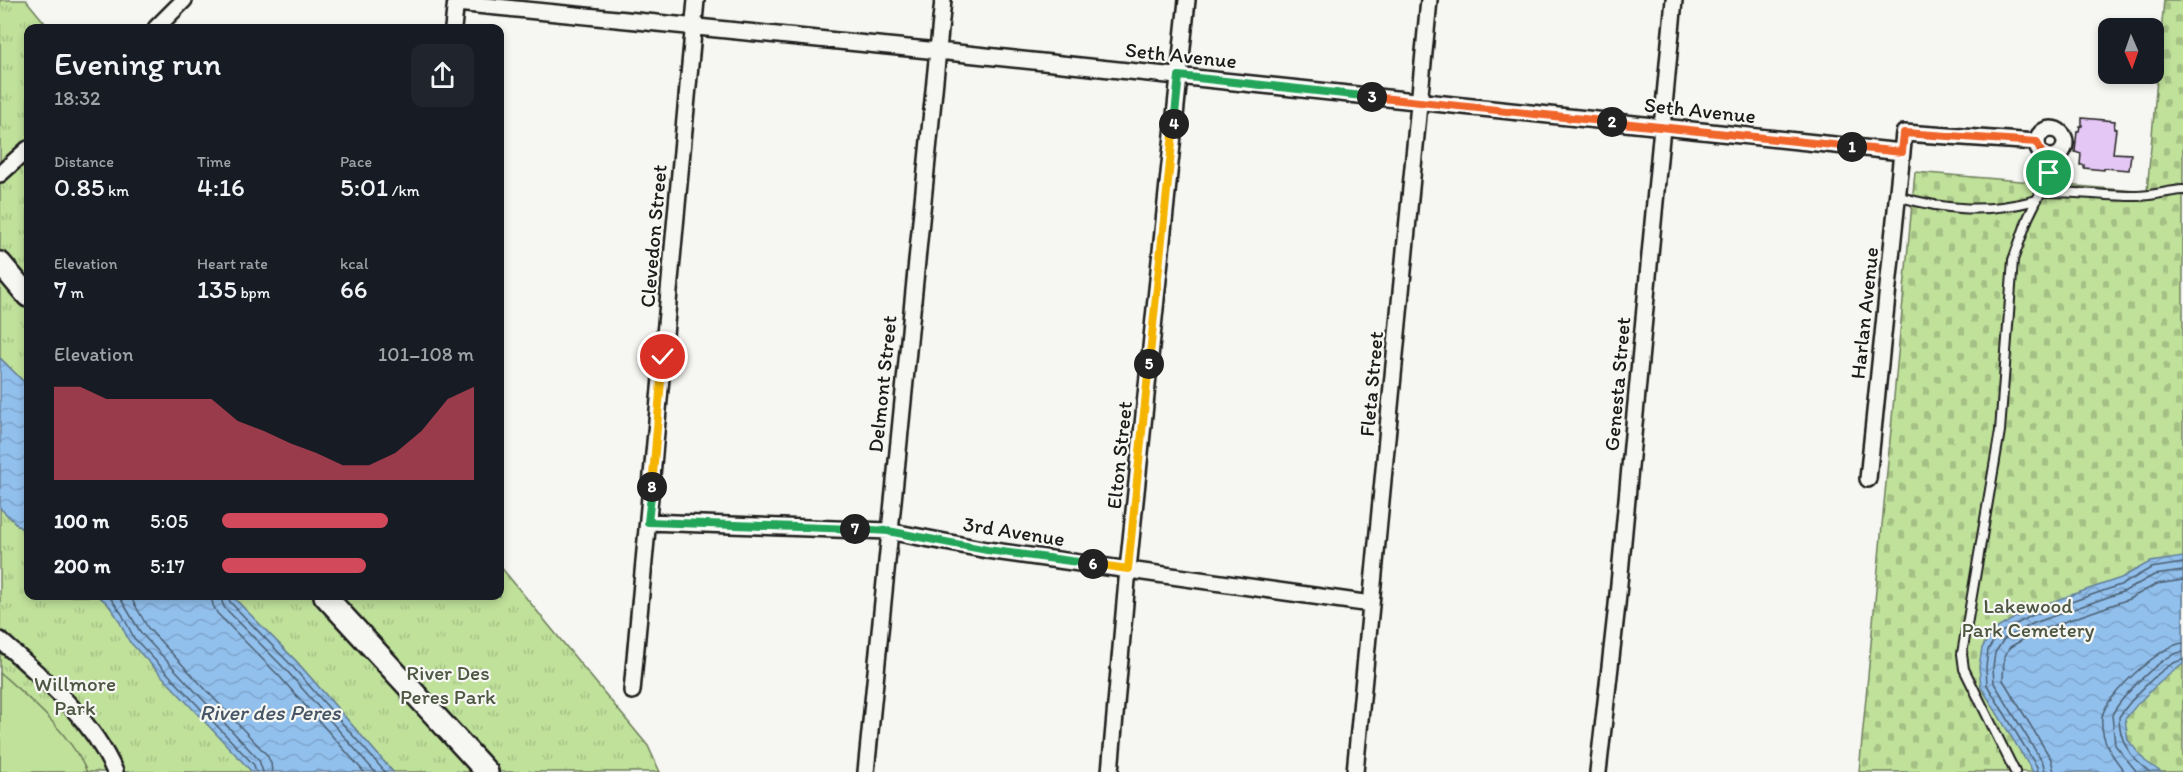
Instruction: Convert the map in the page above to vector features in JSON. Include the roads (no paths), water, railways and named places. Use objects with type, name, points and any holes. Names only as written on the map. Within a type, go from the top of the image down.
[{"type":"main road","points":[[0,263],[24,291]]},
{"type":"main road","points":[[329,600],[487,772]]},
{"type":"street","points":[[160,24],[184,0]]},
{"type":"street","name":"Clevedon Street","points":[[632,690],[696,0]]},
{"type":"street","name":"Delmont Street","points":[[866,772],[888,531],[943,0]]},
{"type":"street","name":"Elton Street","points":[[1110,772],[1128,569],[1187,0]]},
{"type":"street","name":"Fleta Street","points":[[1355,772],[1429,0]]},
{"type":"street","name":"Genesta Street","points":[[1598,772],[1617,605],[1674,0]]},
{"type":"street","points":[[453,24],[456,2]]},
{"type":"street","name":"Seth Avenue","points":[[456,2],[1902,152]]},
{"type":"street","points":[[2054,130],[2062,135],[2064,148],[2059,155],[2050,157],[2042,154],[2037,142],[2045,131],[2054,130]]},
{"type":"street","points":[[1902,152],[1904,133],[2037,142]]},
{"type":"street","name":"Harlan Avenue","points":[[1868,478],[1902,152]]},
{"type":"street","points":[[0,174],[24,153]]},
{"type":"street","name":"3rd Avenue","points":[[648,522],[888,531],[987,550],[1371,604]]},
{"type":"street","points":[[0,639],[80,715],[98,740],[115,772]]},
{"type":"lane","points":[[2014,772],[1964,669],[1962,654],[2000,431],[2013,260],[2024,228],[2049,173],[2050,157]]},
{"type":"lane","points":[[2042,192],[2062,191],[2134,196],[2183,190]]},
{"type":"lane","points":[[1897,196],[1924,204],[1981,210],[2008,208],[2037,200]]},
{"type":"water","points":[[0,358],[24,382],[24,531],[0,508]]},
{"type":"water","points":[[2183,557],[2183,664],[2152,690],[2125,719],[2128,740],[2145,761],[2161,772],[2033,772],[1981,687],[1979,667],[1982,648],[1994,630],[2028,610],[2121,578],[2150,562]]},
{"type":"water","name":"River des Peres","points":[[104,600],[236,600],[297,662],[393,772],[252,772],[129,641],[113,610]]},
{"type":"park label","name":"Lakewood Park Cemetery","points":[[2028,617]]},
{"type":"park label","name":"River Des Peres Park","points":[[448,684]]},
{"type":"park label","name":"Willmore Park","points":[[75,695]]}]
